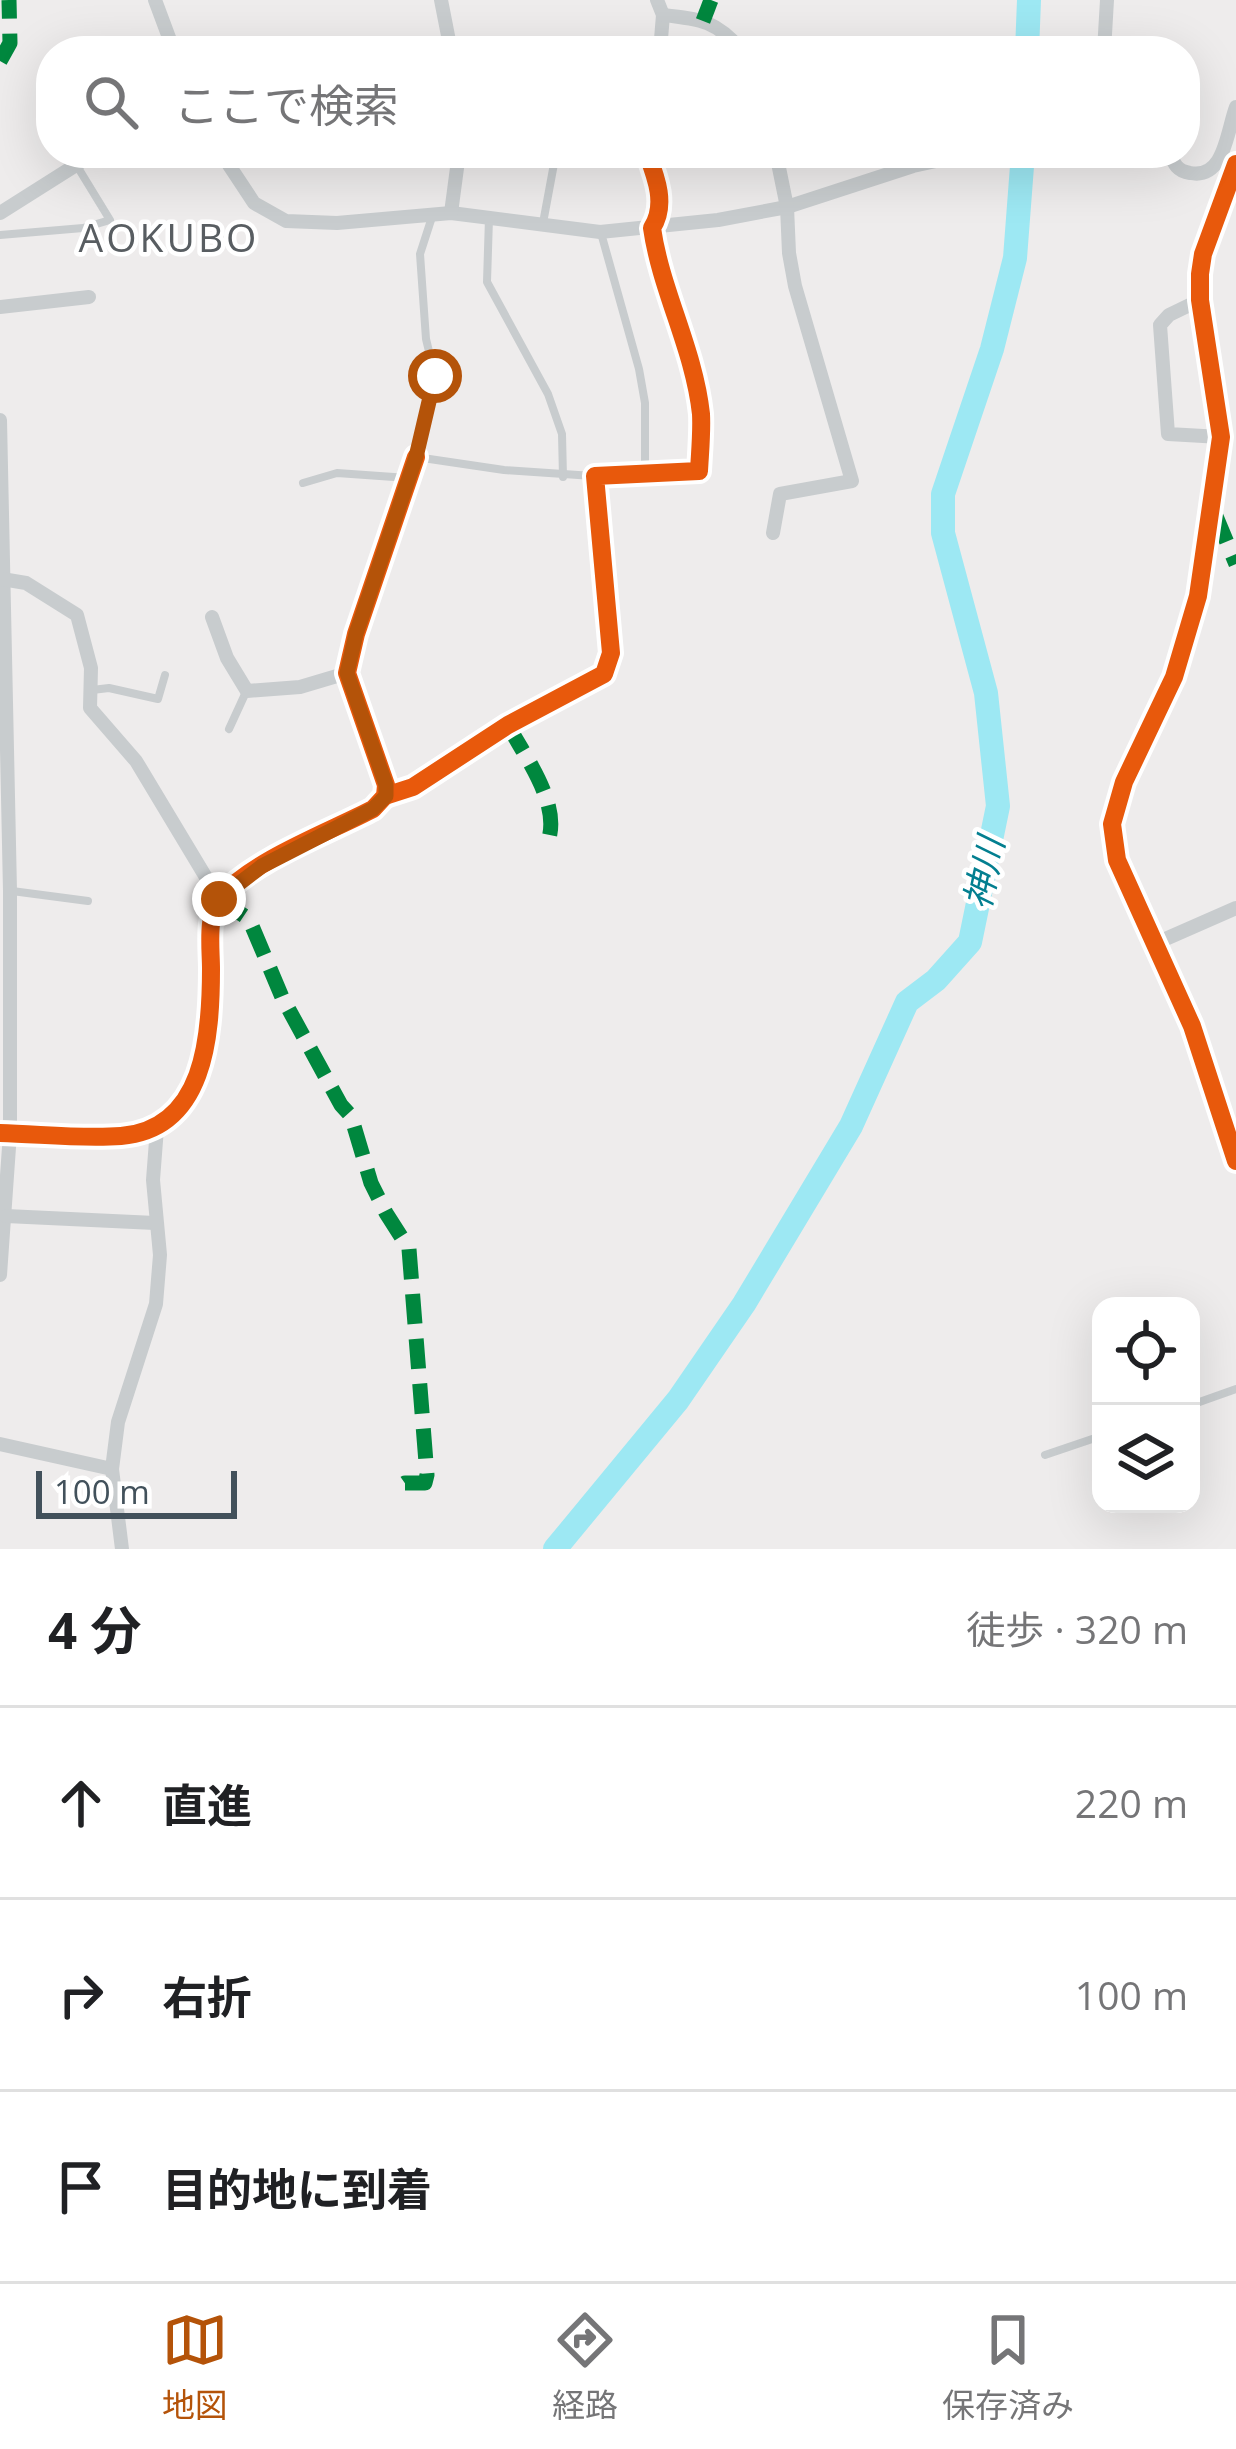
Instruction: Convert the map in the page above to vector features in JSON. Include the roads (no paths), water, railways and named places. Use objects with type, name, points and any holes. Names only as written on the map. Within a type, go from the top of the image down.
[{"type":"street","points":[[154,0],[168,36]]},
{"type":"street","points":[[440,0],[448,36]]},
{"type":"street","points":[[1105,36],[1107,0]]},
{"type":"street","points":[[660,7],[700,19],[731,36]]},
{"type":"street","points":[[1180,168],[1203,173],[1219,161],[1236,107]]},
{"type":"street","points":[[1236,164],[1203,254],[1200,300],[1221,436],[1190,628],[1174,676],[1113,812],[1117,860],[1230,1120],[1236,1160]]},
{"type":"street","points":[[0,213],[71,168]]},
{"type":"street","points":[[231,168],[254,203],[286,220],[337,223],[451,213],[600,232],[788,207],[919,168]]},
{"type":"street","points":[[451,213],[456,168]]},
{"type":"street","points":[[5,1133],[122,1136],[157,1128],[190,1098],[205,1048],[213,916],[219,899],[262,866],[373,809],[386,796],[413,787],[508,725],[604,674],[611,652],[595,476],[699,471],[701,416],[693,370],[656,256],[652,227],[660,200],[651,168]]},
{"type":"street","points":[[773,533],[780,494],[852,481],[796,286],[779,168]]},
{"type":"street","points":[[0,307],[89,297]]},
{"type":"street","points":[[1200,300],[1169,315],[1160,325],[1168,434],[1221,436]]},
{"type":"street","points":[[0,420],[10,891],[6,1216],[0,1275]]},
{"type":"street","points":[[386,796],[347,673],[416,457]]},
{"type":"street","points":[[2,584],[26,583],[77,615],[92,668],[90,708],[136,761],[219,899]]},
{"type":"street","points":[[212,617],[227,658],[247,691],[300,687],[347,673]]},
{"type":"street","points":[[1154,944],[1236,908]]},
{"type":"street","points":[[122,1549],[112,1469],[118,1422],[156,1304],[160,1255],[154,1223],[157,1128]]},
{"type":"street","points":[[6,1216],[154,1223]]},
{"type":"street","points":[[0,1444],[112,1469]]},
{"type":"lane","points":[[0,236],[83,228],[110,220],[78,168]]},
{"type":"lane","points":[[543,223],[553,168]]},
{"type":"lane","points":[[432,217],[420,254],[426,339],[435,376],[416,457],[563,477],[595,476]]},
{"type":"lane","points":[[489,218],[488,282],[548,394],[562,434],[563,477]]},
{"type":"lane","points":[[600,232],[639,369],[645,403],[645,474]]},
{"type":"lane","points":[[303,483],[338,472],[409,479]]},
{"type":"lane","points":[[92,690],[109,688],[158,699],[165,675]]},
{"type":"lane","points":[[229,728],[247,691]]},
{"type":"lane","points":[[10,891],[88,901]]},
{"type":"lane","points":[[1200,1402],[1236,1389]]},
{"type":"lane","points":[[1046,1455],[1092,1439]]},
{"type":"waterway","name":"神川","points":[[1028,36],[1029,0]]},
{"type":"waterway","name":"神川","points":[[555,1549],[678,1400],[744,1304],[851,1126],[907,1002],[936,980],[970,942],[998,806],[986,693],[943,533],[943,494],[992,349],[1015,258],[1022,168]]},
{"type":"district","name":"AOKUBO","points":[[169,238]]}]
